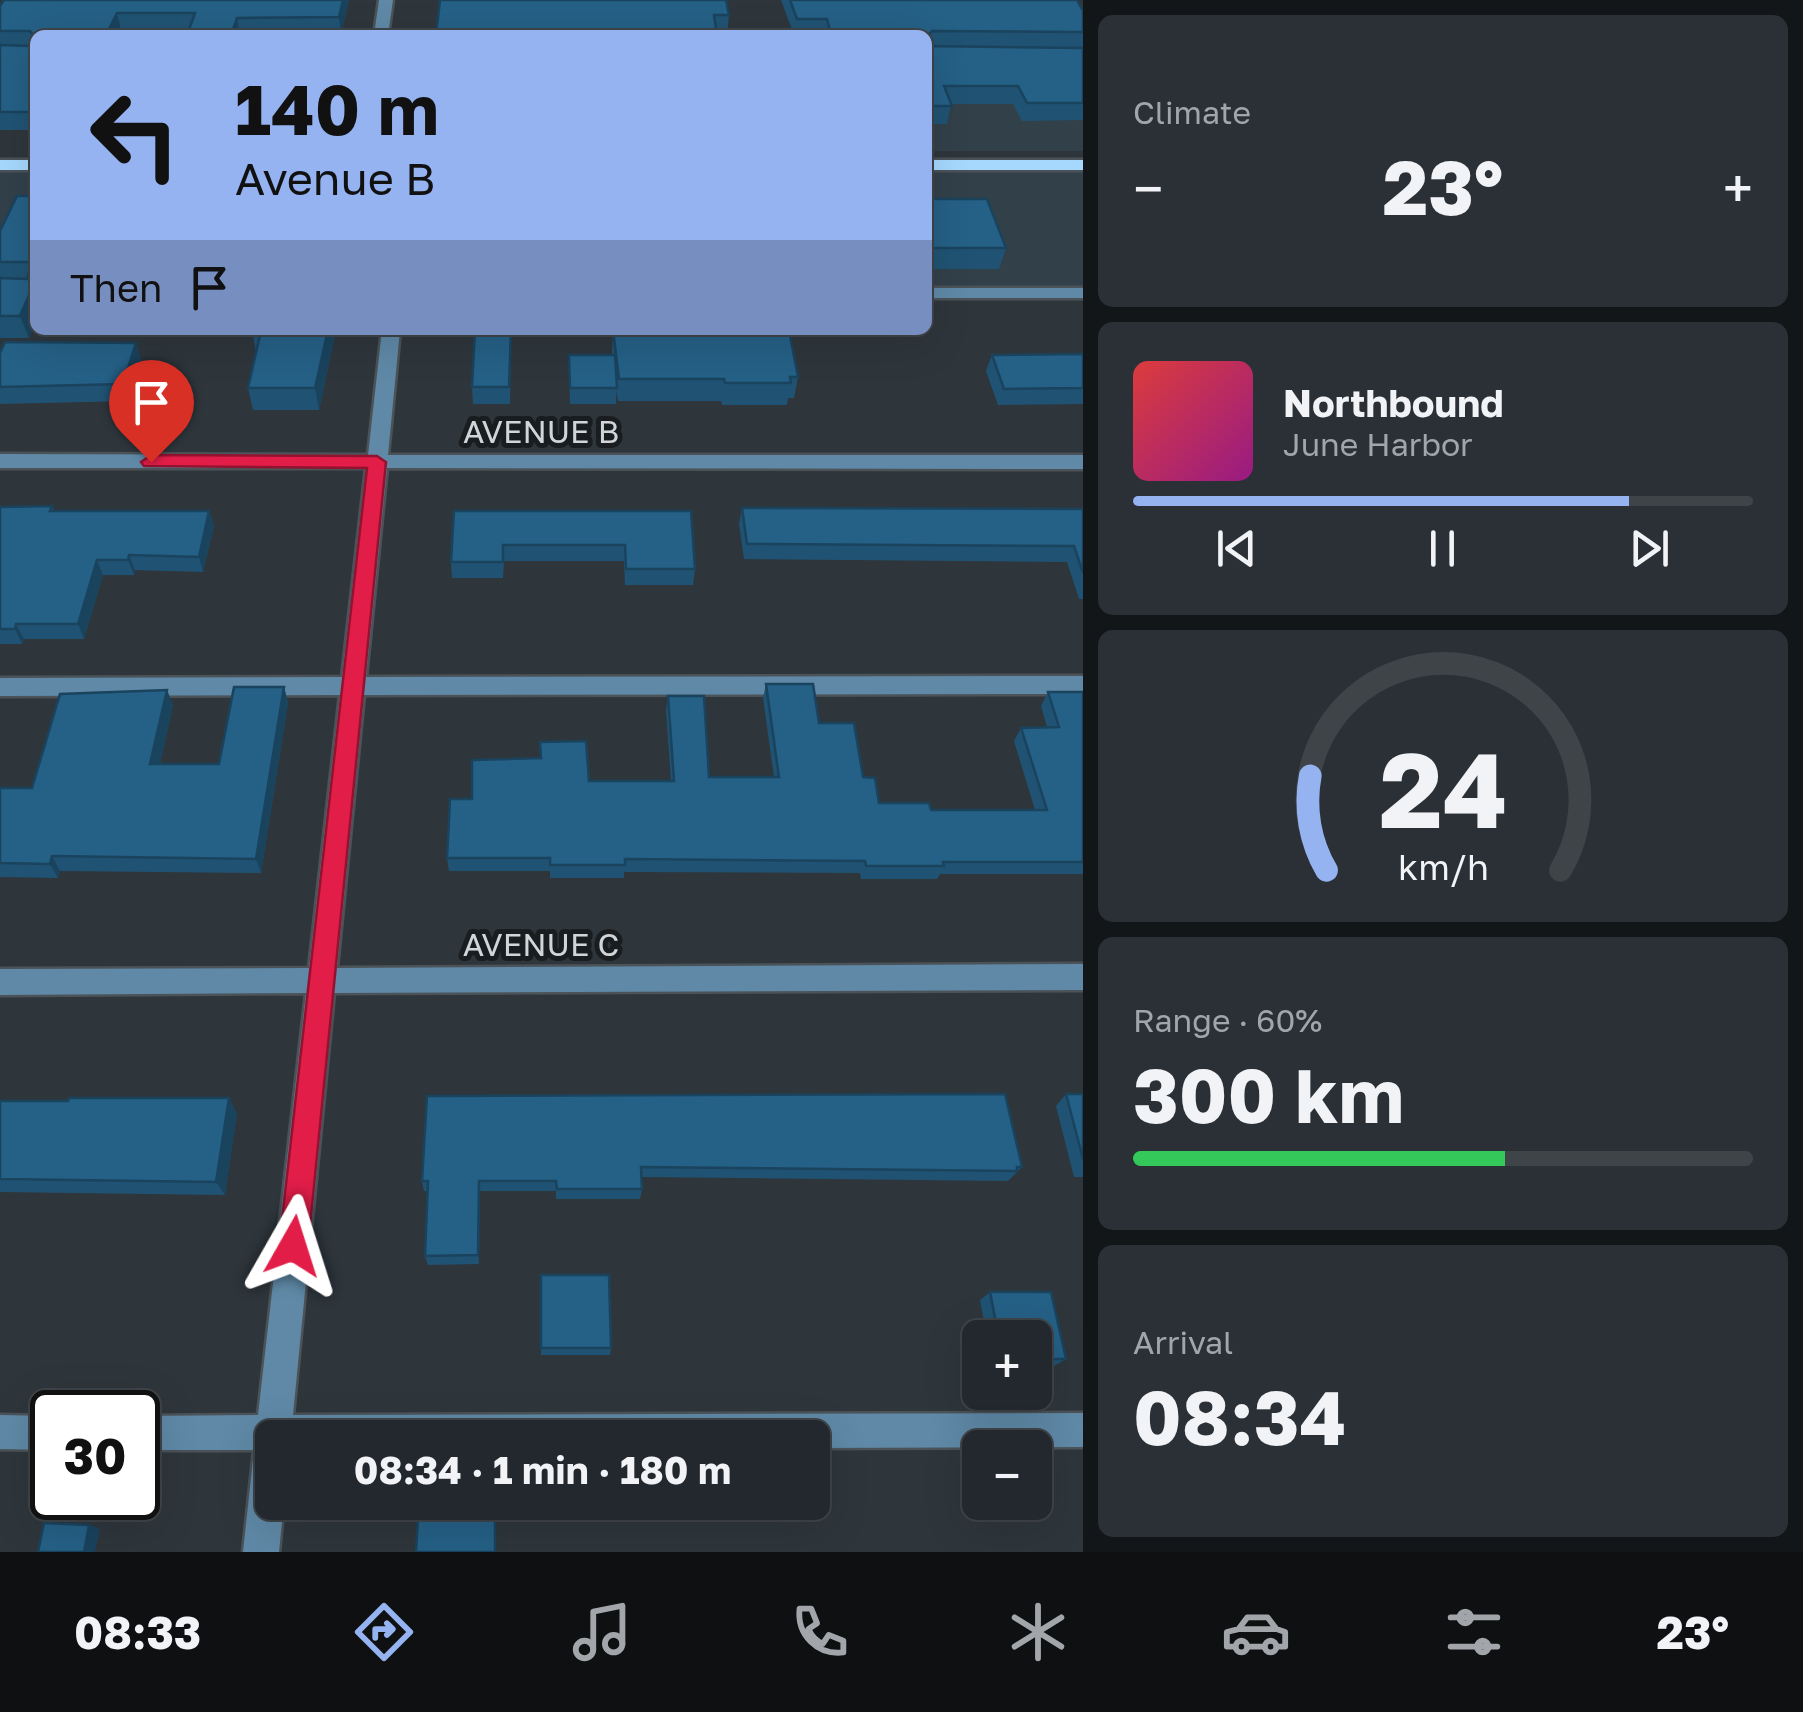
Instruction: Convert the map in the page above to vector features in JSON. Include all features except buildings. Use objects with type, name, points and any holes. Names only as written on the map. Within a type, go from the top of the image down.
[{"type":"main road","points":[[0,165],[30,165]]},
{"type":"main road","points":[[932,166],[1083,166]]},
{"type":"street","points":[[382,30],[386,0]]},
{"type":"street","points":[[932,293],[1083,293]]},
{"type":"street","points":[[275,1420],[390,335]]},
{"type":"street","name":"AVENUE B","points":[[0,461],[1083,462]]},
{"type":"street","points":[[0,687],[1083,686]]},
{"type":"street","name":"AVENUE C","points":[[0,982],[1083,977]]},
{"type":"street","points":[[830,1432],[1083,1430]]},
{"type":"street","points":[[0,1432],[30,1433]]},
{"type":"street","points":[[160,1434],[255,1437]]},
{"type":"street","points":[[260,1552],[264,1520]]},
{"type":"shaded area","points":[[932,56],[1083,57],[1083,151],[932,151]]},
{"type":"shaded area","points":[[0,165],[30,165],[30,292],[0,292]]},
{"type":"shaded area","points":[[932,165],[1083,165],[1083,293],[932,293]]},
{"type":"route","points":[[151,462],[377,462],[293,1246]]}]
